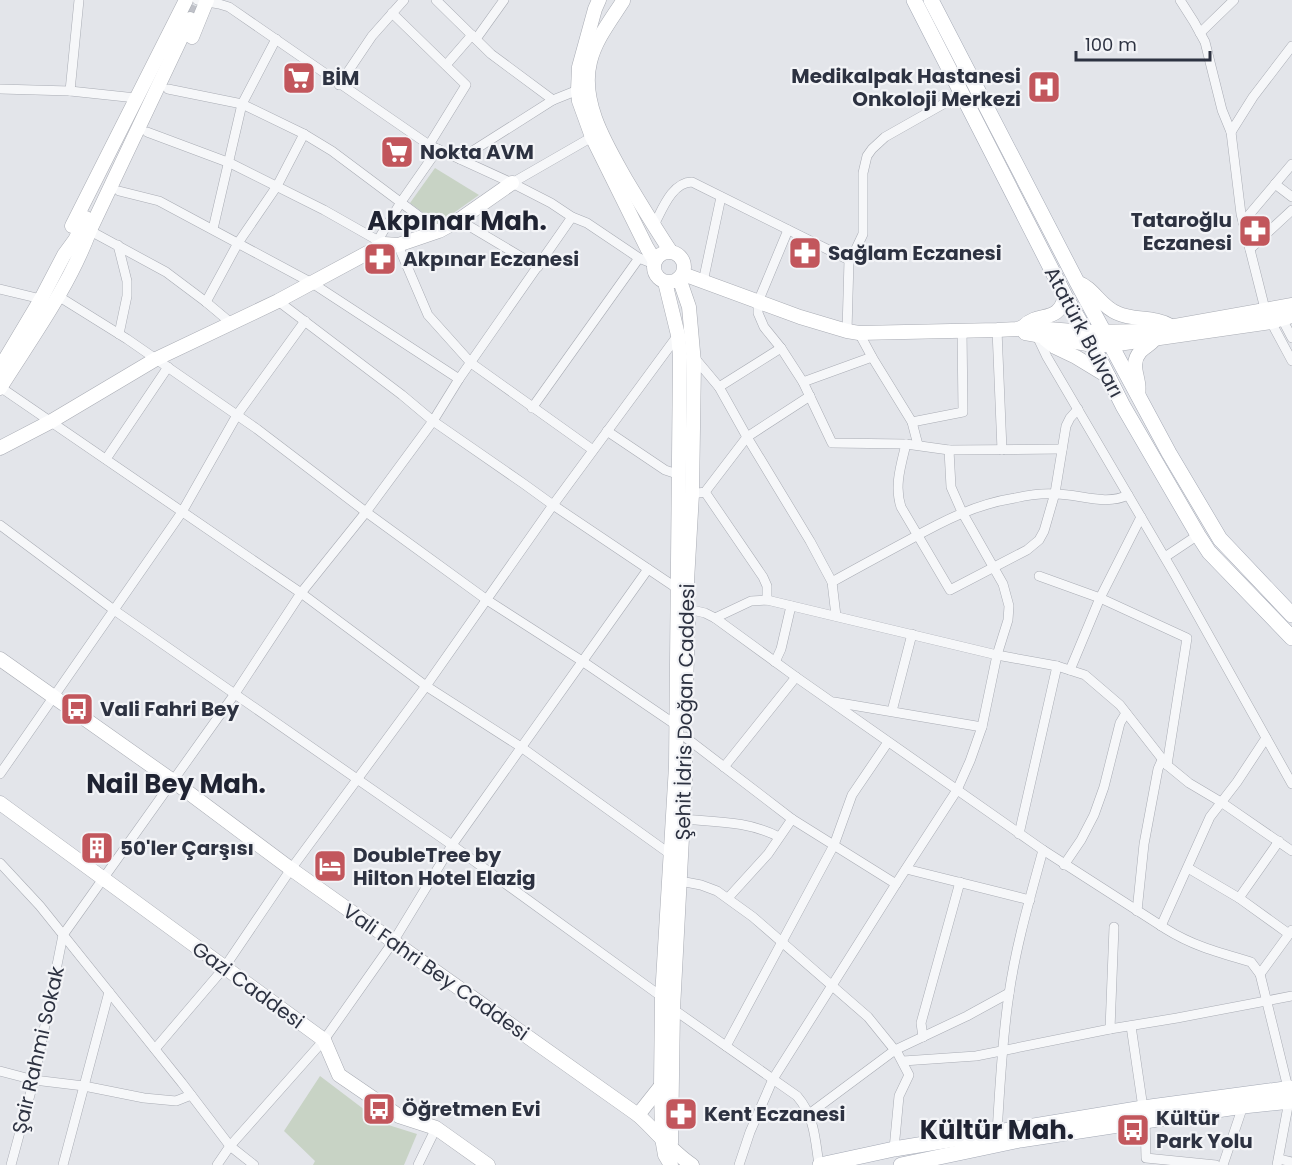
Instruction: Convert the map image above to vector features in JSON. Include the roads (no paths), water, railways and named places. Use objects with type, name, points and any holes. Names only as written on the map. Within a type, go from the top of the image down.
[{"type":"main road","points":[[64,255],[66,238],[186,0]]},
{"type":"main road","points":[[599,0],[579,67],[578,90],[582,111],[592,136],[655,262],[655,272],[665,282],[681,276],[800,317],[853,332],[1020,328],[1090,338]]},
{"type":"main road","points":[[620,0],[592,53],[588,85],[593,111],[603,136],[638,200],[671,252],[680,256],[684,265],[681,276]]},
{"type":"main road","name":"Atatürk Bulvarı","points":[[914,0],[1123,406],[1198,535],[1209,552],[1292,638]]},
{"type":"main road","name":"Atatürk Bulvarı","points":[[931,0],[1077,282],[1169,453],[1220,539],[1292,615]]},
{"type":"main road","points":[[82,252],[96,234],[119,191],[200,20],[203,1]]},
{"type":"main road","points":[[0,368],[64,255],[75,240],[187,18],[82,252],[58,297],[0,388]]},
{"type":"main road","points":[[0,448],[50,422],[156,359],[278,301],[387,243],[439,231],[512,183]]},
{"type":"main road","points":[[655,262],[662,254],[671,252]]},
{"type":"main road","name":"Şehit İdris Doğan Caddesi","points":[[666,1143],[685,780],[687,581],[699,493],[689,307],[681,276]]},
{"type":"main road","name":"Şehit İdris Doğan Caddesi","points":[[665,282],[678,334],[680,356],[676,766],[662,997],[661,1086],[666,1143]]},
{"type":"main road","points":[[1077,282],[1087,287],[1104,305],[1115,312],[1126,316],[1162,321],[1173,327]]},
{"type":"main road","points":[[1020,328],[1031,320],[1054,314],[1061,307],[1065,296]]},
{"type":"main road","points":[[1020,328],[1024,333],[1040,337],[1155,338],[1278,316],[1292,305]]},
{"type":"main road","points":[[1107,339],[1173,327],[1278,316]]},
{"type":"main road","points":[[1040,337],[1109,377]]},
{"type":"main road","points":[[1138,394],[1139,386],[1134,369],[1136,358],[1155,338]]},
{"type":"main road","name":"Vali Fahri Bey Caddesi","points":[[0,659],[638,1115],[692,1165]]},
{"type":"main road","name":"Gazi Caddesi","points":[[0,803],[324,1040],[339,1075],[399,1116],[436,1128],[488,1165]]},
{"type":"main road","points":[[638,1115],[661,1086]]},
{"type":"main road","points":[[901,1165],[1144,1114],[1243,1106],[1290,1095]]},
{"type":"main road","points":[[820,1165],[894,1149],[997,1133],[1290,1095]]},
{"type":"main road","points":[[666,1143],[665,1155],[671,1165]]},
{"type":"street","points":[[70,91],[79,0]]},
{"type":"street","points":[[339,85],[372,36],[404,0]]},
{"type":"street","points":[[436,0],[491,54],[553,100]]},
{"type":"street","points":[[446,65],[474,37],[504,0]]},
{"type":"street","points":[[1180,0],[1205,42],[1222,110],[1231,132],[1241,214],[1250,249],[1278,316],[1292,361]]},
{"type":"street","points":[[1200,33],[1234,0]]},
{"type":"street","points":[[203,1],[229,7],[339,85],[434,147],[551,203],[572,218],[587,223],[639,258],[655,262]]},
{"type":"street","points":[[387,243],[401,202],[434,147],[466,85],[392,13]]},
{"type":"street","points":[[213,229],[242,104],[276,39]]},
{"type":"street","points":[[1231,132],[1292,46]]},
{"type":"street","points":[[168,88],[242,104],[304,134],[332,151],[439,231]]},
{"type":"street","points":[[0,89],[70,91],[136,98]]},
{"type":"street","points":[[460,159],[553,100],[578,90]]},
{"type":"street","points":[[918,445],[912,422],[872,357],[853,332],[849,260],[863,234],[863,173],[867,156],[872,148],[885,137],[961,94]]},
{"type":"street","points":[[147,132],[230,163],[387,243],[428,315],[471,363],[593,450]]},
{"type":"street","points":[[206,302],[238,243],[277,186],[304,134]]},
{"type":"street","points":[[512,183],[592,136]]},
{"type":"street","points":[[1243,222],[1292,164]]},
{"type":"street","points":[[654,225],[674,190],[680,184],[692,182],[849,260]]},
{"type":"street","points":[[1275,184],[1292,197]]},
{"type":"street","points":[[119,191],[159,201],[312,283],[459,379]]},
{"type":"street","points":[[703,282],[722,197]]},
{"type":"street","points":[[1250,249],[1292,210]]},
{"type":"street","points":[[63,935],[234,695],[301,593],[366,512],[433,420],[459,379],[572,218]]},
{"type":"street","points":[[459,220],[538,267]]},
{"type":"street","points":[[788,230],[758,302],[759,313],[764,327],[803,381],[832,443],[906,444],[949,450],[1062,450]]},
{"type":"street","points":[[96,234],[166,272],[231,323]]},
{"type":"street","points":[[118,245],[127,281],[127,296],[118,334]]},
{"type":"street","points":[[532,408],[639,258]]},
{"type":"street","points":[[0,289],[41,299]]},
{"type":"street","points":[[58,297],[168,367],[237,415],[487,600],[676,725]]},
{"type":"street","points":[[278,301],[433,420],[678,590]]},
{"type":"street","points":[[1278,316],[1292,338]]},
{"type":"street","points":[[0,774],[182,512],[237,415],[305,321]]},
{"type":"street","points":[[912,422],[963,412],[962,330]]},
{"type":"street","points":[[997,330],[1002,450]]},
{"type":"street","points":[[155,1049],[224,968],[291,869],[426,686],[553,505],[678,334]]},
{"type":"street","points":[[1040,337],[1047,357],[1165,557],[1292,784]]},
{"type":"street","points":[[719,387],[781,348]]},
{"type":"street","points":[[693,356],[719,387],[810,541],[832,582],[836,616]]},
{"type":"street","points":[[803,381],[872,357]]},
{"type":"street","points":[[106,459],[168,367]]},
{"type":"street","points":[[0,388],[301,593],[426,686],[521,747],[670,854]]},
{"type":"street","points":[[767,600],[767,586],[763,576],[699,493],[747,436],[810,396]]},
{"type":"street","points":[[906,444],[898,480],[898,499],[950,590],[1032,547],[1039,540],[1055,494],[1066,426],[1078,409]]},
{"type":"street","points":[[607,431],[665,470],[680,475]]},
{"type":"street","points":[[739,1165],[750,1132],[773,1079],[957,790],[982,727],[997,655],[1006,631],[1009,606],[1004,584],[962,512],[951,487],[949,450]]},
{"type":"street","points":[[832,582],[962,512],[998,501],[1055,494],[1110,500],[1128,495]]},
{"type":"street","points":[[1070,670],[1100,598],[1141,517]]},
{"type":"street","points":[[0,525],[234,695],[452,845],[662,997],[674,1009],[797,1096],[809,1114],[820,1165]]},
{"type":"street","points":[[1165,557],[1198,535]]},
{"type":"street","points":[[217,1165],[230,1146],[324,1040],[393,942],[452,845],[648,569]]},
{"type":"street","points":[[1040,576],[1100,598],[1187,638]]},
{"type":"street","points":[[715,618],[751,601],[767,600],[997,655],[1057,666],[1085,675],[1120,705],[1165,762],[1189,783],[1292,851]]},
{"type":"street","points":[[775,662],[781,650],[791,606]]},
{"type":"street","points":[[688,609],[715,618],[796,678],[1019,834],[1137,911],[1182,939],[1212,951],[1251,962],[1260,974],[1290,1095],[1278,1162],[1292,1162]]},
{"type":"street","points":[[1137,911],[1149,816],[1158,769],[1165,762],[1187,638],[1203,625]]},
{"type":"street","points":[[892,711],[912,634]]},
{"type":"street","points":[[1019,834],[1057,666]]},
{"type":"street","points":[[724,767],[796,678]]},
{"type":"street","points":[[832,702],[982,727]]},
{"type":"street","points":[[1064,865],[1094,815],[1102,794],[1120,723],[1126,713]]},
{"type":"street","points":[[685,736],[792,819],[896,884]]},
{"type":"street","points":[[1161,926],[1210,817],[1266,738]]},
{"type":"street","points":[[726,1046],[834,845],[852,795],[888,742]]},
{"type":"street","points":[[683,819],[743,824],[763,829],[779,837]]},
{"type":"street","points":[[728,898],[768,854],[792,819]]},
{"type":"street","points":[[1239,898],[1279,841]]},
{"type":"street","points":[[997,1133],[1002,1050],[1009,993],[1020,934],[1043,850]]},
{"type":"street","points":[[0,863],[40,906],[230,1146],[254,1165]]},
{"type":"street","points":[[1188,868],[1291,932],[1260,974]]},
{"type":"street","points":[[906,869],[1030,900]]},
{"type":"street","points":[[680,881],[709,887],[753,917],[868,1017],[895,1050],[909,1075],[898,1096],[894,1149]]},
{"type":"street","points":[[923,1037],[921,1023],[960,882]]},
{"type":"street","points":[[1110,1029],[1114,927]]},
{"type":"street","name":"Şair Rahmi Sokak","points":[[11,1165],[34,1080],[63,935]]},
{"type":"street","points":[[63,1165],[109,992]]},
{"type":"street","points":[[809,1114],[895,1050],[1009,993]]},
{"type":"street","points":[[903,1061],[976,1056],[1292,996]]},
{"type":"street","points":[[1131,1026],[1144,1114],[1146,1158],[1216,1165]]},
{"type":"street","points":[[0,1071],[34,1080],[84,1086],[144,1098],[176,1101],[191,1095]]},
{"type":"street","points":[[1222,1165],[1243,1106]]},
{"type":"street","points":[[418,1165],[436,1128]]},
{"type":"tunnel","points":[[190,19],[199,0]]},
{"type":"place","name":"BİM","points":[[299,78]]},
{"type":"place","name":"Medikalpak Hastanesi Onkoloji Merkezi","points":[[1044,87]]},
{"type":"place","name":"Nokta AVM","points":[[397,152]]},
{"type":"place","name":"Tataroğlu Eczanesi","points":[[1255,231]]},
{"type":"place","name":"Sağlam Eczanesi","points":[[805,253]]},
{"type":"place","name":"Akpınar Eczanesi","points":[[380,259]]},
{"type":"place","name":"Vali Fahri Bey","points":[[77,709]]},
{"type":"place","name":"50'ler Çarşısı","points":[[97,848]]},
{"type":"place","name":"DoubleTree by Hilton Hotel Elazig","points":[[330,866]]},
{"type":"place","name":"Öğretmen Evi","points":[[379,1109]]},
{"type":"place","name":"Kent Eczanesi","points":[[681,1114]]},
{"type":"place","name":"Kültür Park Yolu","points":[[1133,1130]]},
{"type":"district","name":"Akpınar Mah.","points":[[457,221]]},
{"type":"district","name":"Nail Bey Mah.","points":[[176,784]]},
{"type":"district","name":"Kültür Mah.","points":[[997,1130]]}]
